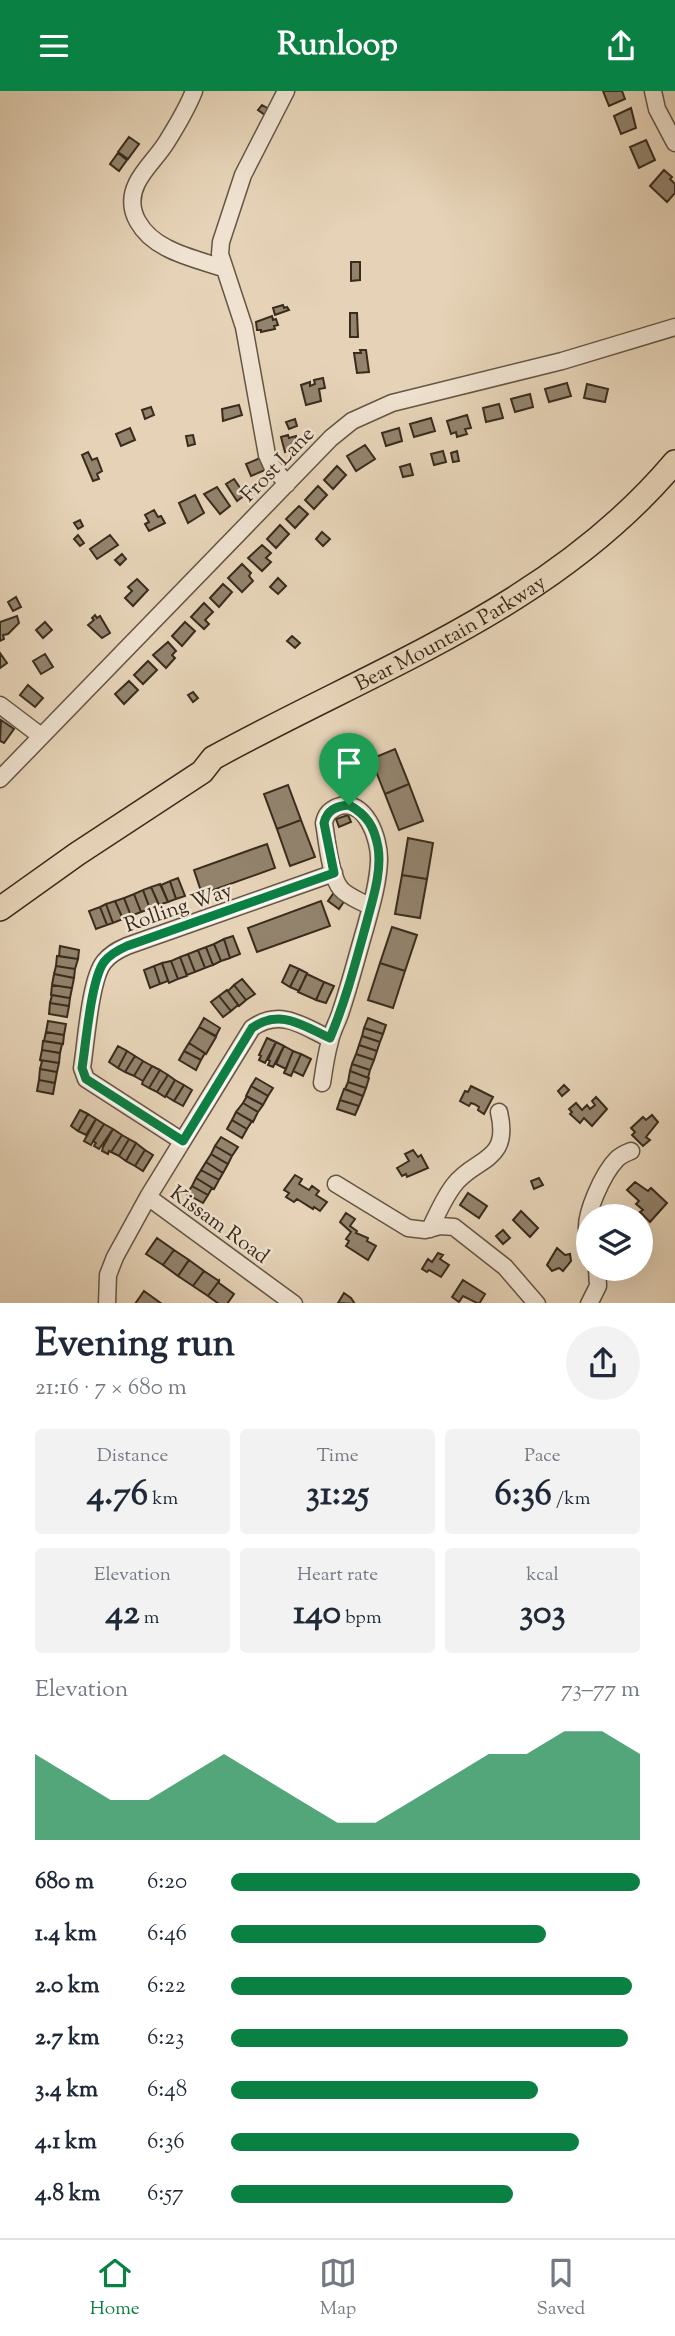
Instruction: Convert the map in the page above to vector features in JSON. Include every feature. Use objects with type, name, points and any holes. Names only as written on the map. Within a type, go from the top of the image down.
[{"type":"highway","name":"Bear Mountain Parkway","points":[[0,909],[77,854],[202,772],[213,758],[463,629],[534,588],[621,520],[675,462]]},
{"type":"highway","name":"Bear Mountain Parkway","points":[[202,772],[219,768],[516,613],[593,559],[635,522],[675,481]]},
{"type":"street","points":[[194,91],[166,143],[136,184],[132,203],[144,232],[154,241],[170,250],[223,268]]},
{"type":"street","points":[[286,91],[243,175],[221,242],[220,254],[244,327],[267,455],[272,466],[287,484]]},
{"type":"street","points":[[653,91],[660,116],[675,143]]},
{"type":"street","name":"Frost Lane","points":[[0,779],[331,438],[352,421],[392,403],[562,361],[675,327]]},
{"type":"street","points":[[0,705],[41,736]]},
{"type":"street","points":[[322,1083],[330,1038],[344,1001],[371,907],[379,861],[378,846],[369,820],[349,805],[340,806],[330,810],[324,823],[334,873],[338,886],[344,892],[371,907]]},
{"type":"street","name":"Rolling Way","points":[[183,1141],[86,1079],[82,1068],[95,980],[104,962],[116,951],[127,946],[334,873]]},
{"type":"street","name":"Kissam Road","points":[[293,1303],[148,1197],[252,1028],[272,1018],[283,1019],[330,1038]]},
{"type":"street","points":[[430,1229],[454,1184],[493,1155],[499,1142],[499,1112]]},
{"type":"street","points":[[593,1204],[602,1182],[619,1157],[631,1151]]},
{"type":"street","points":[[336,1184],[408,1228],[454,1227],[505,1267],[536,1303]]},
{"type":"street","points":[[107,1303],[108,1275],[148,1197]]},
{"type":"street","points":[[590,1303],[598,1281]]},
{"type":"building","points":[[603,91],[622,91],[625,99],[609,106]]},
{"type":"building","points":[[262,105],[269,109],[265,115],[258,110]]},
{"type":"building","points":[[631,108],[636,128],[621,134],[614,116]]},
{"type":"building","points":[[129,137],[139,144],[128,159],[118,152]]},
{"type":"building","points":[[646,140],[655,160],[639,168],[630,147]]},
{"type":"building","points":[[118,153],[127,160],[119,171],[110,164]]},
{"type":"building","points":[[664,170],[675,184],[675,193],[667,202],[650,186]]},
{"type":"building","points":[[351,262],[360,262],[360,280],[351,281]]},
{"type":"building","points":[[283,305],[289,310],[275,315],[273,308]]},
{"type":"building","points":[[350,313],[357,313],[358,337],[350,337]]},
{"type":"building","points":[[272,316],[278,325],[274,326],[275,329],[261,332],[257,330],[256,322]]},
{"type":"building","points":[[360,350],[366,350],[369,372],[357,373],[354,353],[361,353]]},
{"type":"building","points":[[323,378],[325,388],[319,389],[321,401],[306,405],[301,385],[310,382],[310,386],[315,384],[314,380]]},
{"type":"building","points":[[567,383],[571,396],[549,402],[545,389]]},
{"type":"building","points":[[587,384],[608,389],[605,402],[584,398]]},
{"type":"building","points":[[530,394],[533,407],[515,412],[511,399]]},
{"type":"building","points":[[499,404],[503,418],[486,422],[483,408]]},
{"type":"building","points":[[239,405],[242,415],[223,421],[222,409]]},
{"type":"building","points":[[151,407],[154,415],[145,419],[142,410]]},
{"type":"building","points":[[467,415],[471,428],[465,429],[467,434],[457,437],[456,432],[451,434],[447,421]]},
{"type":"building","points":[[431,418],[435,431],[414,437],[410,424]]},
{"type":"building","points":[[295,419],[297,426],[289,429],[286,422]]},
{"type":"building","points":[[130,428],[135,440],[121,446],[116,434]]},
{"type":"building","points":[[399,428],[402,441],[386,446],[382,433]]},
{"type":"building","points":[[193,435],[195,444],[188,446],[186,436]]},
{"type":"building","points":[[288,435],[289,438],[296,436],[299,449],[285,452],[281,437]]},
{"type":"building","points":[[365,445],[375,459],[356,471],[347,456]]},
{"type":"building","points":[[443,451],[446,462],[434,465],[431,454]]},
{"type":"building","points":[[457,451],[459,461],[453,462],[451,453]]},
{"type":"building","points":[[88,452],[92,460],[97,458],[102,471],[97,474],[99,479],[93,481],[82,455]]},
{"type":"building","points":[[260,458],[265,470],[251,476],[246,464]]},
{"type":"building","points":[[410,464],[413,475],[403,477],[400,467]]},
{"type":"building","points":[[337,466],[346,475],[333,489],[324,480]]},
{"type":"building","points":[[234,479],[245,495],[237,501],[226,484]]},
{"type":"building","points":[[318,486],[327,495],[314,509],[305,500]]},
{"type":"building","points":[[217,487],[230,506],[220,514],[204,494]]},
{"type":"building","points":[[195,495],[204,513],[188,523],[179,503]]},
{"type":"building","points":[[299,506],[308,514],[295,528],[286,519]]},
{"type":"building","points":[[154,510],[165,523],[149,531],[145,524],[149,522],[145,515]]},
{"type":"building","points":[[80,520],[83,526],[78,529],[74,523]]},
{"type":"building","points":[[280,525],[289,534],[276,548],[267,539]]},
{"type":"building","points":[[322,532],[330,539],[323,546],[316,539]]},
{"type":"building","points":[[78,535],[84,543],[80,546],[74,539]]},
{"type":"building","points":[[110,535],[118,545],[97,559],[90,549]]},
{"type":"building","points":[[262,545],[271,553],[266,558],[271,562],[262,571],[248,558]]},
{"type":"building","points":[[122,554],[126,559],[120,565],[115,560]]},
{"type":"building","points":[[242,564],[251,573],[249,576],[253,581],[242,592],[228,578]]},
{"type":"building","points":[[278,578],[286,586],[278,594],[270,587]]},
{"type":"building","points":[[137,579],[148,590],[133,606],[125,598],[132,591],[128,587]]},
{"type":"building","points":[[223,584],[232,592],[219,607],[210,598]]},
{"type":"building","points":[[16,597],[21,607],[13,611],[8,602]]},
{"type":"building","points":[[204,603],[213,612],[205,620],[209,624],[204,629],[191,617]]},
{"type":"building","points":[[95,615],[97,618],[100,616],[110,633],[102,638],[88,625]]},
{"type":"building","points":[[17,616],[19,623],[8,634],[3,635],[4,639],[0,641],[0,622]]},
{"type":"building","points":[[45,622],[52,630],[43,638],[36,630]]},
{"type":"building","points":[[185,622],[195,631],[182,646],[172,636]]},
{"type":"building","points":[[292,636],[300,643],[295,648],[287,641]]},
{"type":"building","points":[[168,642],[176,651],[172,655],[175,658],[166,668],[153,655]]},
{"type":"building","points":[[0,653],[7,663],[0,668]]},
{"type":"building","points":[[45,654],[53,667],[41,674],[33,661]]},
{"type":"building","points":[[148,661],[157,670],[143,684],[134,675]]},
{"type":"building","points":[[129,681],[138,690],[124,704],[115,694]]},
{"type":"building","points":[[28,685],[43,698],[35,707],[20,695]]},
{"type":"building","points":[[193,692],[198,698],[193,702],[188,695]]},
{"type":"building","points":[[1,720],[14,729],[4,743],[0,741]]},
{"type":"building","points":[[395,749],[409,784],[385,794],[371,759]]},
{"type":"building","points":[[409,784],[423,821],[399,830],[385,794]]},
{"type":"building","points":[[288,785],[301,820],[277,829],[264,794]]},
{"type":"building","points":[[348,815],[351,822],[339,827],[336,819]]},
{"type":"building","points":[[301,820],[315,857],[290,866],[277,829]]},
{"type":"building","points":[[408,838],[433,843],[427,879],[402,875]]},
{"type":"building","points":[[267,844],[275,868],[202,894],[194,870]]},
{"type":"building","points":[[402,875],[427,879],[420,918],[395,914]]},
{"type":"building","points":[[178,878],[185,896],[176,899],[170,881]]},
{"type":"building","points":[[170,881],[176,899],[168,902],[161,885]]},
{"type":"building","points":[[160,884],[168,902],[159,905],[151,887]]},
{"type":"building","points":[[151,887],[159,905],[150,909],[143,890]]},
{"type":"building","points":[[143,890],[150,909],[141,912],[134,894]]},
{"type":"building","points":[[335,891],[345,900],[339,909],[328,901]]},
{"type":"building","points":[[134,894],[141,912],[131,916],[124,898]]},
{"type":"building","points":[[124,898],[131,916],[123,919],[115,901]]},
{"type":"building","points":[[115,901],[123,919],[113,923],[106,904]]},
{"type":"building","points":[[321,901],[330,926],[257,952],[248,928]]},
{"type":"building","points":[[106,904],[113,923],[107,925],[100,907]]},
{"type":"building","points":[[100,907],[107,925],[96,929],[89,911]]},
{"type":"building","points":[[392,927],[417,935],[405,971],[380,963]]},
{"type":"building","points":[[233,936],[240,954],[230,958],[224,939]]},
{"type":"building","points":[[224,939],[230,958],[221,961],[214,944]]},
{"type":"building","points":[[214,944],[221,961],[213,965],[206,947]]},
{"type":"building","points":[[60,946],[79,950],[78,959],[59,956]]},
{"type":"building","points":[[206,947],[213,965],[205,968],[198,950]]},
{"type":"building","points":[[198,950],[205,968],[195,972],[188,954]]},
{"type":"building","points":[[188,954],[195,972],[187,975],[180,957]]},
{"type":"building","points":[[57,956],[78,959],[75,969],[56,966]]},
{"type":"building","points":[[180,957],[187,976],[178,979],[171,961]]},
{"type":"building","points":[[171,961],[178,979],[169,983],[162,963]]},
{"type":"building","points":[[162,963],[168,981],[160,984],[154,966]]},
{"type":"building","points":[[380,963],[405,971],[393,1008],[368,1000]]},
{"type":"building","points":[[290,965],[299,969],[290,987],[282,982]]},
{"type":"building","points":[[56,966],[75,969],[74,978],[54,974]]},
{"type":"building","points":[[154,966],[160,984],[150,988],[144,970]]},
{"type":"building","points":[[299,969],[307,973],[299,991],[290,987]]},
{"type":"building","points":[[54,974],[74,978],[72,988],[52,985]]},
{"type":"building","points":[[307,974],[324,982],[316,1000],[298,992]]},
{"type":"building","points":[[242,979],[255,994],[246,1000],[234,985]]},
{"type":"building","points":[[324,982],[334,986],[326,1003],[316,1000]]},
{"type":"building","points":[[52,985],[72,988],[70,998],[51,995]]},
{"type":"building","points":[[234,985],[246,1000],[239,1006],[228,991]]},
{"type":"building","points":[[227,990],[238,1005],[231,1011],[219,996]]},
{"type":"building","points":[[52,995],[70,998],[69,1006],[50,1003]]},
{"type":"building","points":[[219,996],[231,1011],[223,1017],[211,1002]]},
{"type":"building","points":[[50,1003],[69,1006],[67,1017],[49,1014]]},
{"type":"building","points":[[204,1018],[220,1028],[216,1036],[199,1027]]},
{"type":"building","points":[[368,1018],[386,1025],[383,1034],[364,1028]]},
{"type":"building","points":[[48,1021],[66,1024],[64,1035],[46,1032]]},
{"type":"building","points":[[199,1027],[216,1037],[206,1054],[189,1043]]},
{"type":"building","points":[[364,1028],[383,1034],[380,1042],[362,1036]]},
{"type":"building","points":[[46,1032],[64,1035],[63,1044],[44,1041]]},
{"type":"building","points":[[362,1036],[380,1042],[377,1051],[359,1045]]},
{"type":"building","points":[[267,1038],[276,1042],[265,1063],[259,1060],[259,1055]]},
{"type":"building","points":[[43,1041],[62,1044],[60,1053],[42,1050]]},
{"type":"building","points":[[276,1042],[284,1046],[273,1067],[268,1065],[268,1060]]},
{"type":"building","points":[[189,1043],[205,1053],[201,1060],[184,1051]]},
{"type":"building","points":[[359,1045],[377,1051],[374,1060],[356,1054]]},
{"type":"building","points":[[118,1046],[127,1051],[118,1068],[109,1062]]},
{"type":"building","points":[[284,1046],[293,1051],[286,1069],[276,1064]]},
{"type":"building","points":[[42,1050],[60,1053],[59,1063],[40,1060]]},
{"type":"building","points":[[127,1051],[135,1056],[125,1072],[118,1068]]},
{"type":"building","points":[[184,1051],[201,1060],[196,1070],[179,1060]]},
{"type":"building","points":[[293,1051],[301,1054],[291,1076],[284,1073]]},
{"type":"building","points":[[301,1054],[311,1059],[303,1076],[293,1071]]},
{"type":"building","points":[[356,1054],[374,1060],[370,1070],[352,1064]]},
{"type":"building","points":[[135,1056],[143,1061],[134,1076],[125,1072]]},
{"type":"building","points":[[40,1060],[59,1063],[57,1072],[40,1069]]},
{"type":"building","points":[[143,1061],[152,1066],[143,1081],[134,1076]]},
{"type":"building","points":[[352,1064],[370,1070],[368,1078],[350,1071]]},
{"type":"building","points":[[152,1066],[160,1070],[149,1088],[142,1084]]},
{"type":"building","points":[[40,1069],[57,1072],[55,1083],[39,1080]]},
{"type":"building","points":[[160,1070],[168,1075],[157,1092],[149,1088]]},
{"type":"building","points":[[350,1071],[369,1078],[366,1088],[348,1082]]},
{"type":"building","points":[[168,1075],[175,1080],[165,1097],[157,1092]]},
{"type":"building","points":[[256,1078],[273,1088],[268,1096],[251,1086]]},
{"type":"building","points":[[39,1080],[55,1083],[53,1094],[37,1091]]},
{"type":"building","points":[[175,1080],[184,1085],[174,1101],[166,1096]]},
{"type":"building","points":[[348,1082],[366,1088],[363,1096],[345,1089]]},
{"type":"building","points":[[184,1085],[192,1090],[183,1106],[174,1101]]},
{"type":"building","points":[[564,1085],[569,1090],[562,1096],[558,1091]]},
{"type":"building","points":[[251,1086],[268,1096],[263,1105],[246,1096]]},
{"type":"building","points":[[471,1086],[493,1097],[484,1114],[474,1104],[469,1106],[460,1101]]},
{"type":"building","points":[[344,1089],[363,1096],[359,1106],[340,1100]]},
{"type":"building","points":[[247,1096],[263,1105],[258,1112],[243,1103]]},
{"type":"building","points":[[596,1097],[607,1109],[592,1126],[584,1118],[580,1123],[570,1114],[572,1112],[569,1109],[576,1103],[582,1110],[587,1105],[590,1109],[595,1105],[592,1101]]},
{"type":"building","points":[[340,1100],[359,1106],[355,1115],[337,1109]]},
{"type":"building","points":[[243,1103],[258,1112],[253,1122],[236,1112]]},
{"type":"building","points":[[80,1110],[88,1114],[78,1131],[71,1126]]},
{"type":"building","points":[[236,1112],[252,1121],[247,1129],[232,1120]]},
{"type":"building","points":[[88,1114],[96,1119],[86,1135],[78,1131]]},
{"type":"building","points":[[652,1115],[658,1122],[646,1137],[650,1140],[643,1146],[632,1135],[635,1132],[631,1128],[643,1117],[646,1120]]},
{"type":"building","points":[[96,1119],[104,1124],[91,1145],[84,1141]]},
{"type":"building","points":[[232,1120],[247,1129],[242,1138],[227,1129]]},
{"type":"building","points":[[104,1124],[113,1129],[99,1149],[94,1146],[96,1143],[93,1141]]},
{"type":"building","points":[[113,1129],[122,1135],[108,1154],[102,1151]]},
{"type":"building","points":[[122,1135],[129,1139],[119,1156],[111,1152]]},
{"type":"building","points":[[221,1137],[238,1147],[232,1156],[215,1146]]},
{"type":"building","points":[[129,1139],[136,1143],[126,1161],[119,1156]]},
{"type":"building","points":[[136,1143],[145,1150],[135,1166],[126,1161]]},
{"type":"building","points":[[215,1146],[232,1156],[228,1164],[211,1154]]},
{"type":"building","points":[[145,1150],[153,1155],[143,1171],[135,1166]]},
{"type":"building","points":[[413,1150],[418,1157],[421,1155],[428,1168],[407,1177],[406,1174],[402,1176],[397,1168],[409,1161],[405,1154]]},
{"type":"building","points":[[211,1154],[228,1164],[223,1173],[206,1162]]},
{"type":"building","points":[[206,1162],[223,1173],[219,1180],[201,1170]]},
{"type":"building","points":[[201,1170],[219,1180],[214,1189],[196,1178]]},
{"type":"building","points":[[295,1175],[302,1179],[299,1184],[309,1190],[312,1186],[319,1191],[316,1195],[327,1202],[320,1211],[297,1199],[294,1202],[286,1197],[289,1193],[284,1190]]},
{"type":"building","points":[[196,1178],[212,1188],[208,1195],[192,1186]]},
{"type":"building","points":[[539,1178],[543,1185],[534,1189],[531,1181]]},
{"type":"building","points":[[635,1182],[648,1191],[651,1188],[667,1203],[653,1219],[653,1204],[636,1204],[639,1201],[627,1190]]},
{"type":"building","points":[[192,1186],[208,1195],[203,1203],[187,1194]]},
{"type":"building","points":[[468,1193],[487,1206],[479,1218],[460,1205]]},
{"type":"building","points":[[521,1211],[538,1228],[530,1237],[513,1220]]},
{"type":"building","points":[[346,1213],[355,1219],[350,1226],[356,1233],[368,1238],[367,1241],[376,1246],[368,1260],[346,1246],[349,1241],[346,1239],[351,1232],[340,1222]]},
{"type":"building","points":[[503,1230],[510,1238],[503,1244],[496,1236]]},
{"type":"building","points":[[157,1238],[174,1250],[163,1265],[146,1254]]},
{"type":"building","points":[[557,1248],[565,1255],[570,1254],[571,1261],[563,1271],[559,1268],[552,1271],[547,1265]]},
{"type":"building","points":[[174,1250],[189,1260],[178,1276],[163,1265]]},
{"type":"building","points":[[438,1253],[443,1255],[440,1259],[449,1265],[441,1277],[422,1269],[428,1259],[432,1262]]},
{"type":"building","points":[[189,1260],[204,1271],[193,1286],[178,1276]]},
{"type":"building","points":[[204,1271],[219,1281],[208,1296],[193,1286]]},
{"type":"building","points":[[463,1280],[485,1294],[480,1303],[463,1296],[459,1302],[452,1297]]},
{"type":"building","points":[[219,1281],[234,1294],[228,1303],[218,1303],[208,1296]]},
{"type":"building","points":[[144,1291],[161,1303],[136,1303]]},
{"type":"building","points":[[344,1293],[354,1303],[338,1303]]},
{"type":"route","points":[[349,805],[369,820],[378,846],[379,861],[355,965],[341,1013],[330,1038],[283,1019],[272,1018],[252,1028],[183,1141],[86,1079],[82,1068],[95,980],[104,962],[116,951],[127,946],[334,873],[324,823],[330,810],[349,805]]}]
